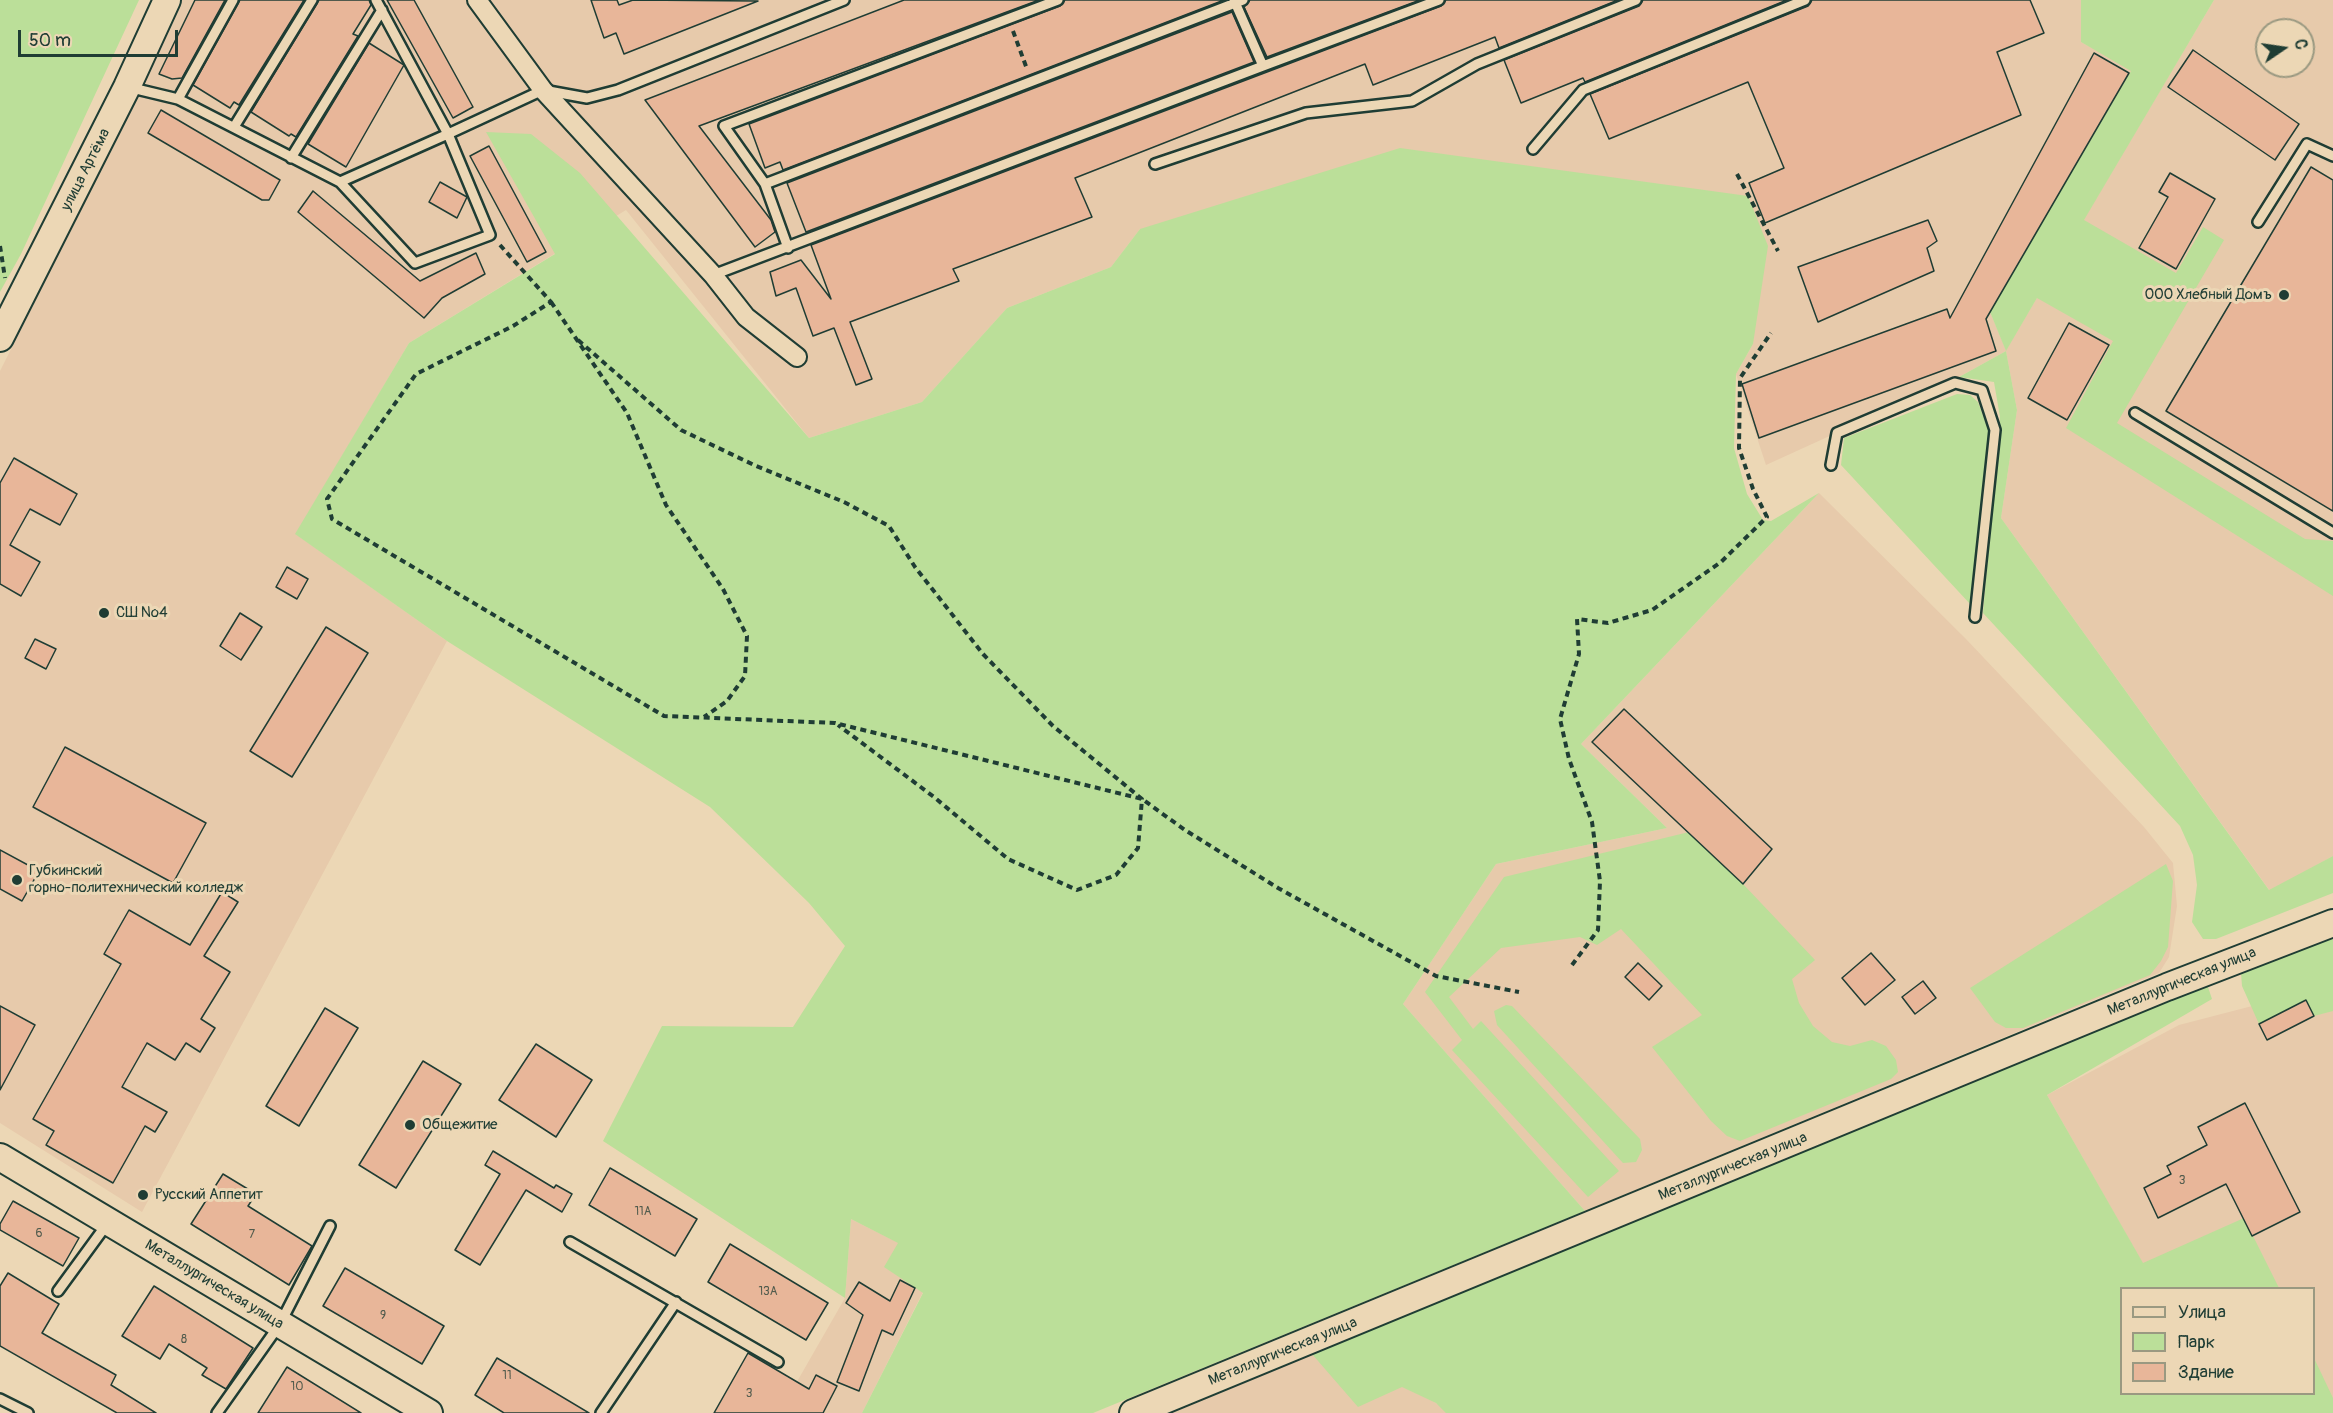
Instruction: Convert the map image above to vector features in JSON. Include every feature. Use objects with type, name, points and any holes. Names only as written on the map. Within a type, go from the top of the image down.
[{"type":"street","name":"улица Артёма","points":[[0,338],[127,87],[167,0]]},
{"type":"street","points":[[477,0],[543,90],[713,275],[746,317],[796,357]]},
{"type":"street","name":"Металлургическая улица","points":[[1133,1413],[2167,987],[2333,922]]},
{"type":"street","name":"Металлургическая улица","points":[[0,1157],[429,1413]]},
{"type":"lane","points":[[178,99],[233,0]]},
{"type":"lane","points":[[234,127],[312,0]]},
{"type":"lane","points":[[127,87],[178,99],[339,182],[415,263],[490,235],[448,134],[376,0]]},
{"type":"lane","points":[[339,182],[543,90],[587,98],[618,90],[844,0]]},
{"type":"lane","points":[[788,248],[765,184],[724,126],[1058,0]]},
{"type":"lane","points":[[713,275],[1439,0]]},
{"type":"lane","points":[[1155,164],[1306,113],[1412,100],[1477,64],[1636,0]]},
{"type":"lane","points":[[1533,149],[1583,90],[1805,0]]},
{"type":"lane","points":[[765,184],[1238,1],[1263,66]]},
{"type":"lane","points":[[291,158],[382,10]]},
{"type":"lane","points":[[2258,222],[2307,144],[2333,156]]},
{"type":"lane","points":[[1831,465],[1837,433],[1955,383],[1982,390],[1995,430],[1975,617]]},
{"type":"lane","points":[[2135,413],[2333,533]]},
{"type":"lane","points":[[58,1291],[109,1222]]},
{"type":"lane","points":[[217,1413],[280,1324],[330,1226]]},
{"type":"lane","points":[[570,1242],[778,1362]]},
{"type":"lane","points":[[601,1413],[676,1302]]},
{"type":"lane","points":[[0,1399],[28,1413]]},
{"type":"path","points":[[1008,19],[1032,82]]},
{"type":"path","points":[[1737,174],[1778,251]]},
{"type":"path","points":[[490,235],[552,302],[627,413],[666,505],[723,589],[747,636],[745,676],[727,702],[702,718]]},
{"type":"path","points":[[552,302],[513,326],[416,374],[327,499],[332,519],[663,716],[835,723],[1142,799]]},
{"type":"path","points":[[1572,965],[1598,930],[1600,881],[1592,822],[1569,759],[1560,719],[1579,654],[1577,619],[1608,623],[1652,610],[1721,561],[1767,517],[1753,489],[1739,448],[1740,378],[1771,333]]},
{"type":"path","points":[[578,340],[681,430],[754,465],[844,502],[889,526],[915,567],[983,654],[1053,726],[1142,799],[1185,830],[1278,888],[1436,976],[1519,992]]},
{"type":"path","points":[[835,723],[933,797],[1008,859],[1077,890],[1116,875],[1138,848],[1142,799]]},
{"type":"shaded area","points":[[180,0],[2081,0],[2081,42],[2132,70],[1990,312],[2006,350],[2214,0],[2333,0],[2333,856],[2270,891],[2001,518],[2017,410],[2006,351],[1959,377],[1766,465],[1736,374],[1753,344],[1140,229],[1111,267],[1007,308],[922,402],[809,438],[626,210],[409,343],[296,534],[447,641],[142,1212],[0,1123],[0,371],[114,145]]},
{"type":"shaded area","points":[[1819,493],[1966,639],[2144,827],[2173,863],[2177,906],[2169,957],[2159,973],[1585,1211],[1403,1004],[1496,864],[1667,828],[1581,744]]},
{"type":"shaded area","points":[[2333,985],[2333,1413],[2315,1395],[2315,1287],[2250,1287],[2221,1229],[2143,1264],[2047,1095],[2179,1025]]},
{"type":"shaded area","points":[[851,1219],[899,1243],[923,1292],[862,1413],[779,1413],[845,1298]]},
{"type":"shaded area","points":[[1316,1348],[1359,1400],[1401,1381],[1452,1413],[1160,1413]]},
{"type":"green space","points":[[0,0],[139,0],[21,254],[0,292]]},
{"type":"green space","points":[[2081,0],[2214,0],[2084,220],[2176,273],[2203,227],[2224,240],[2117,423],[2305,539],[2333,541],[2333,596],[2066,428],[2113,341],[2037,298],[2006,351],[1990,312],[2131,71],[2081,42]]},
{"type":"green space","points":[[486,132],[531,134],[580,173],[809,438],[922,402],[1007,308],[1111,267],[1140,229],[1400,148],[1748,196],[1768,246],[1753,344],[1736,374],[1734,448],[1747,494],[1763,520],[1771,521],[1819,493],[1581,744],[1667,828],[1496,864],[1403,1004],[1585,1211],[1093,1413],[862,1413],[923,1293],[884,1267],[898,1243],[851,1219],[845,1298],[603,1141],[662,1026],[793,1027],[845,946],[809,903],[710,807],[447,641],[295,534],[409,343],[555,254]]},
{"type":"green space","points":[[2006,351],[2017,410],[2001,518],[2269,890],[2333,856],[2333,893],[2216,939],[2203,939],[2192,922],[2197,885],[2193,855],[2180,826],[1983,613],[2000,417],[1994,382],[1959,377]]},
{"type":"green space","points":[[1957,394],[1970,395],[1978,402],[1989,432],[1971,605],[1841,465],[1844,438]]},
{"type":"green space","points":[[1689,832],[1743,884],[1815,960],[1792,979],[1799,1003],[1813,1026],[1832,1042],[1850,1046],[1872,1040],[1886,1046],[1896,1060],[1898,1072],[1891,1079],[1740,1141],[1727,1136],[1711,1121],[1652,1047],[1702,1015],[1621,929],[1597,945],[1580,937],[1501,948],[1449,997],[1473,1029],[1481,1021],[1619,1171],[1588,1197],[1452,1050],[1462,1040],[1425,992],[1504,877]]},
{"type":"green space","points":[[2166,864],[2173,881],[2168,947],[2150,975],[2023,1028],[2006,1028],[1995,1022],[1970,988]]},
{"type":"green space","points":[[2333,936],[2333,1011],[2314,1016],[2306,1001],[2259,1024],[2242,986],[2241,973],[2252,965]]},
{"type":"green space","points":[[2197,987],[2208,987],[2212,999],[2047,1095],[2143,1263],[2244,1218],[2278,1287],[2120,1287],[2120,1395],[2315,1395],[2315,1360],[2333,1398],[2333,1413],[1446,1413],[1436,1403],[1402,1387],[1358,1407],[1312,1354]]},
{"type":"green space","points":[[1506,1005],[1512,1006],[1640,1139],[1642,1150],[1636,1162],[1623,1163],[1497,1025],[1494,1011]]},
{"type":"building","points":[[195,0],[225,0],[182,78],[172,79],[159,74]]},
{"type":"building","points":[[240,0],[304,0],[239,105],[234,102],[230,108],[193,85]]},
{"type":"building","points":[[319,0],[369,0],[371,5],[353,34],[358,36],[296,137],[291,134],[289,136],[251,112]]},
{"type":"building","points":[[387,0],[414,0],[473,107],[453,118]]},
{"type":"building","points":[[591,0],[617,0],[619,5],[633,0],[758,1],[624,54],[616,33],[604,38]]},
{"type":"building","points":[[904,0],[1039,0],[699,126],[771,220],[775,232],[755,247],[645,100]]},
{"type":"building","points":[[1065,0],[1224,0],[783,170],[780,162],[765,168],[749,124],[1060,6]]},
{"type":"building","points":[[1250,0],[1420,0],[1267,57],[1244,7]]},
{"type":"building","points":[[1446,0],[1618,0],[1499,48],[1495,37],[1373,85],[1365,64],[1075,178],[1092,217],[953,269],[959,281],[850,322],[872,379],[856,385],[834,328],[813,336],[796,288],[776,296],[770,272],[801,260],[831,299],[811,245],[1441,6]]},
{"type":"building","points":[[1643,0],[1787,0],[1585,82],[1583,78],[1521,103],[1504,60],[1639,6]]},
{"type":"building","points":[[1812,0],[2030,0],[2044,33],[1997,52],[2021,115],[1765,223],[1749,183],[1784,168],[1748,82],[1609,139],[1590,94],[1808,6]]},
{"type":"building","points":[[1232,12],[1254,62],[806,232],[787,183]]},
{"type":"building","points":[[369,43],[404,65],[346,167],[308,144]]},
{"type":"building","points":[[2193,50],[2299,124],[2275,160],[2168,87]]},
{"type":"building","points":[[2094,53],[2129,73],[1986,319],[1996,351],[1759,438],[1742,384],[1947,309],[1950,318]]},
{"type":"building","points":[[161,110],[280,180],[269,200],[262,200],[148,133]]},
{"type":"building","points":[[489,146],[546,252],[527,262],[470,156]]},
{"type":"building","name":"ООО Хлебный Домъ","points":[[2311,167],[2333,180],[2333,511],[2166,411]]},
{"type":"building","points":[[2170,173],[2215,199],[2176,269],[2139,248],[2168,197],[2159,192]]},
{"type":"building","points":[[440,182],[467,197],[457,218],[429,202]]},
{"type":"building","points":[[313,191],[420,281],[476,253],[485,274],[442,298],[424,318],[298,212]]},
{"type":"building","points":[[1928,220],[1937,241],[1927,248],[1934,271],[1818,322],[1798,267]]},
{"type":"building","points":[[2069,323],[2109,345],[2067,420],[2028,398]]},
{"type":"building","points":[[14,458],[77,494],[60,525],[30,509],[10,545],[40,562],[21,596],[0,584],[0,483]]},
{"type":"building","points":[[287,567],[308,579],[297,599],[276,587]]},
{"type":"building","points":[[240,613],[262,627],[241,660],[220,646]]},
{"type":"building","points":[[326,627],[368,653],[292,777],[250,751]]},
{"type":"building","points":[[35,639],[56,649],[46,669],[25,658]]},
{"type":"building","points":[[1624,709],[1772,849],[1743,884],[1592,742]]},
{"type":"building","points":[[65,747],[206,823],[173,883],[33,807]]},
{"type":"building","name":"Губкинский горно-политехнический колледж","points":[[0,850],[39,871],[22,901],[0,889]]},
{"type":"building","points":[[222,892],[238,902],[204,956],[230,972],[201,1019],[215,1028],[200,1052],[186,1043],[175,1060],[147,1043],[122,1087],[167,1112],[155,1132],[145,1126],[113,1183],[46,1145],[54,1131],[33,1119],[121,964],[104,954],[129,910],[190,945]]},
{"type":"building","points":[[1871,953],[1895,980],[1865,1005],[1842,978]]},
{"type":"building","points":[[1638,963],[1662,986],[1649,1000],[1625,977]]},
{"type":"building","points":[[1923,981],[1936,998],[1915,1014],[1902,997]]},
{"type":"building","points":[[2306,1000],[2314,1016],[2267,1040],[2259,1024]]},
{"type":"building","points":[[0,1006],[35,1025],[0,1090]]},
{"type":"building","points":[[325,1008],[358,1028],[299,1126],[266,1106]]},
{"type":"building","points":[[536,1044],[592,1080],[556,1137],[499,1100]]},
{"type":"building","name":"Общежитие","points":[[423,1061],[461,1084],[396,1188],[359,1165]]},
{"type":"building","points":[[2245,1103],[2300,1212],[2252,1236],[2226,1184],[2158,1218],[2144,1188],[2171,1174],[2167,1166],[2207,1145],[2198,1127]]},
{"type":"building","points":[[493,1151],[554,1188],[556,1185],[572,1194],[562,1212],[526,1190],[480,1265],[455,1250],[500,1174],[485,1165]]},
{"type":"building","points":[[610,1168],[697,1219],[675,1256],[589,1205]]},
{"type":"building","points":[[223,1174],[256,1194],[248,1206],[312,1246],[289,1285],[191,1224]]},
{"type":"building","points":[[13,1201],[79,1238],[63,1266],[0,1230],[0,1224]]},
{"type":"building","points":[[730,1244],[828,1303],[806,1340],[708,1282]]},
{"type":"building","points":[[345,1268],[444,1326],[422,1364],[323,1306]]},
{"type":"building","points":[[8,1273],[59,1304],[42,1333],[116,1375],[111,1385],[156,1413],[117,1413],[0,1346],[0,1286]]},
{"type":"building","points":[[900,1280],[915,1288],[893,1335],[882,1330],[859,1391],[837,1382],[863,1315],[846,1303],[859,1282],[890,1301]]},
{"type":"building","points":[[154,1286],[253,1348],[226,1389],[202,1375],[207,1368],[169,1344],[160,1359],[122,1336]]},
{"type":"building","points":[[748,1353],[809,1389],[816,1375],[837,1386],[823,1413],[714,1413]]},
{"type":"building","points":[[497,1358],[589,1413],[504,1413],[475,1395]]},
{"type":"building","points":[[287,1367],[361,1413],[258,1413]]},
{"type":"place","name":"ООО Хлебный Домъ","points":[[2284,295]]},
{"type":"place","name":"СШ №4","points":[[104,613]]},
{"type":"place","name":"Губкинский горно-политехнический колледж","points":[[17,880]]},
{"type":"place","name":"Общежитие","points":[[410,1125]]},
{"type":"place","name":"Русский Аппетит","points":[[143,1195]]}]
